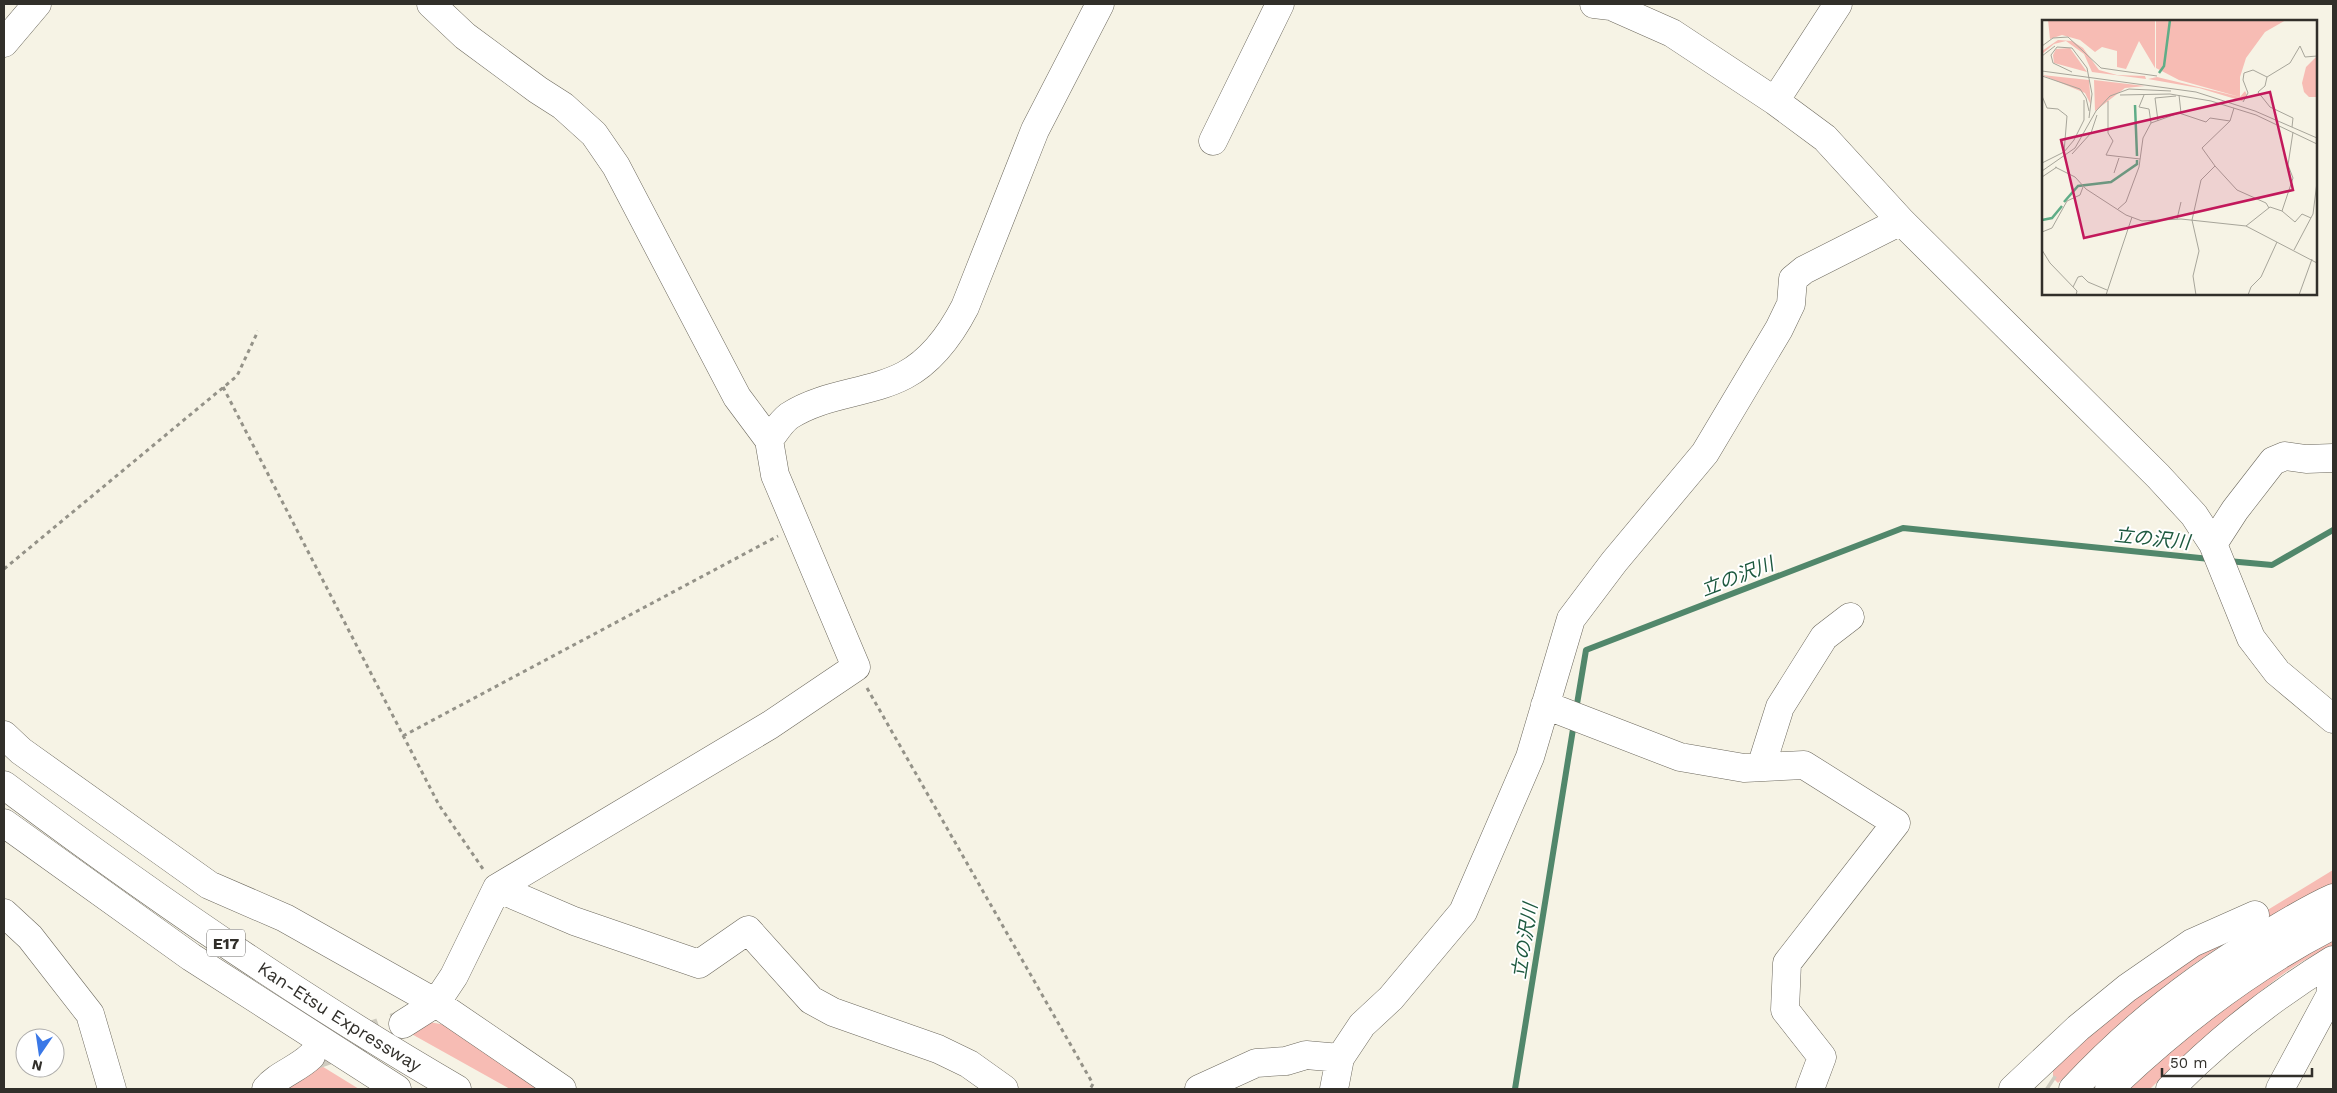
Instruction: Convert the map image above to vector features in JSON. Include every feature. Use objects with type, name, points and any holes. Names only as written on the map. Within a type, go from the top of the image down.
[{"type":"main road","points":[[4,43],[37,4]]},
{"type":"main road","points":[[403,1024],[436,1003],[454,976],[497,888],[770,725],[856,668],[775,475],[769,440],[737,397],[616,166],[594,134],[563,106],[464,36],[431,4]]},
{"type":"main road","points":[[769,440],[789,417],[806,408],[906,374],[925,361],[951,334],[965,307],[1035,130],[1100,4]]},
{"type":"main road","points":[[1213,141],[1280,4]]},
{"type":"main road","points":[[1594,4],[1611,6],[1672,33],[1775,101],[1825,138],[1901,221],[2158,476],[2194,515],[2215,547],[2251,638],[2277,672],[2333,719]]},
{"type":"main road","points":[[1775,101],[1838,4]]},
{"type":"main road","points":[[1334,1089],[1340,1058],[1362,1025],[1391,998],[1463,912],[1530,757],[1571,619],[1614,562],[1705,454],[1779,329],[1791,304],[1793,279],[1804,270],[1901,221]]},
{"type":"main road","points":[[2215,547],[2235,510],[2273,461],[2285,456],[2306,459],[2333,458]]},
{"type":"main road","points":[[1761,767],[1780,707],[1824,637],[1850,617]]},
{"type":"main road","points":[[1545,705],[1680,757],[1744,768],[1804,765],[1896,823],[1788,963],[1785,1010],[1822,1057],[1810,1089]]},
{"type":"main road","points":[[4,735],[21,751],[209,885],[285,918],[436,1003],[562,1089]]},
{"type":"main road","name":"Kan-Etsu Expressway","points":[[4,785],[210,932],[316,1003],[452,1086]]},
{"type":"main road","name":"Kan-Etsu Expressway","points":[[4,823],[191,957],[397,1089]]},
{"type":"main road","points":[[497,888],[574,921],[699,964],[748,930],[811,1000],[833,1012],[938,1048],[969,1064],[1002,1089]]},
{"type":"main road","points":[[2041,1084],[2129,1033],[2195,981],[2240,951],[2333,898]]},
{"type":"main road","points":[[4,913],[30,937],[90,1014],[112,1089]]},
{"type":"main road","points":[[2041,1084],[2078,1028],[2135,982],[2192,943],[2255,915]]},
{"type":"main road","points":[[2109,1089],[2175,1029],[2211,1001],[2250,973],[2333,925]]},
{"type":"main road","points":[[2170,1089],[2193,1065],[2236,1028],[2309,974],[2333,960]]},
{"type":"main road","points":[[2280,1089],[2330,996],[2333,969]]},
{"type":"main road","points":[[1199,1089],[1255,1076],[1286,1061],[1306,1055],[1340,1058]]},
{"type":"main road","points":[[266,1089],[270,1084],[302,1065],[311,1056]]},
{"type":"path","points":[[4,569],[237,376],[258,331]]},
{"type":"path","points":[[223,388],[439,805],[497,888]]},
{"type":"path","points":[[403,736],[797,526]]},
{"type":"path","points":[[856,668],[1093,1084],[1090,1089]]},
{"type":"shaded area","points":[[2333,870],[2333,884],[2262,921],[2194,964],[2141,1006],[2058,1083],[2053,1078],[2053,1061],[2129,998],[2197,953]]},
{"type":"shaded area","points":[[2333,940],[2333,947],[2310,957],[2269,984],[2186,1054],[2150,1089],[2127,1089],[2184,1038],[2283,966]]},
{"type":"shaded area","points":[[429,1022],[446,1025],[545,1089],[510,1089],[408,1032]]},
{"type":"shaded area","points":[[320,1065],[359,1089],[283,1089]]},
{"type":"waterway","name":"立の沢川","points":[[1576,710],[1586,650],[1903,528],[2210,559]]},
{"type":"waterway","name":"立の沢川","points":[[2228,561],[2272,565],[2333,530]]},
{"type":"waterway","name":"立の沢川","points":[[1515,1089],[1574,723]]},
{"type":"tunnel","points":[[315,1055],[403,1024]]}]
